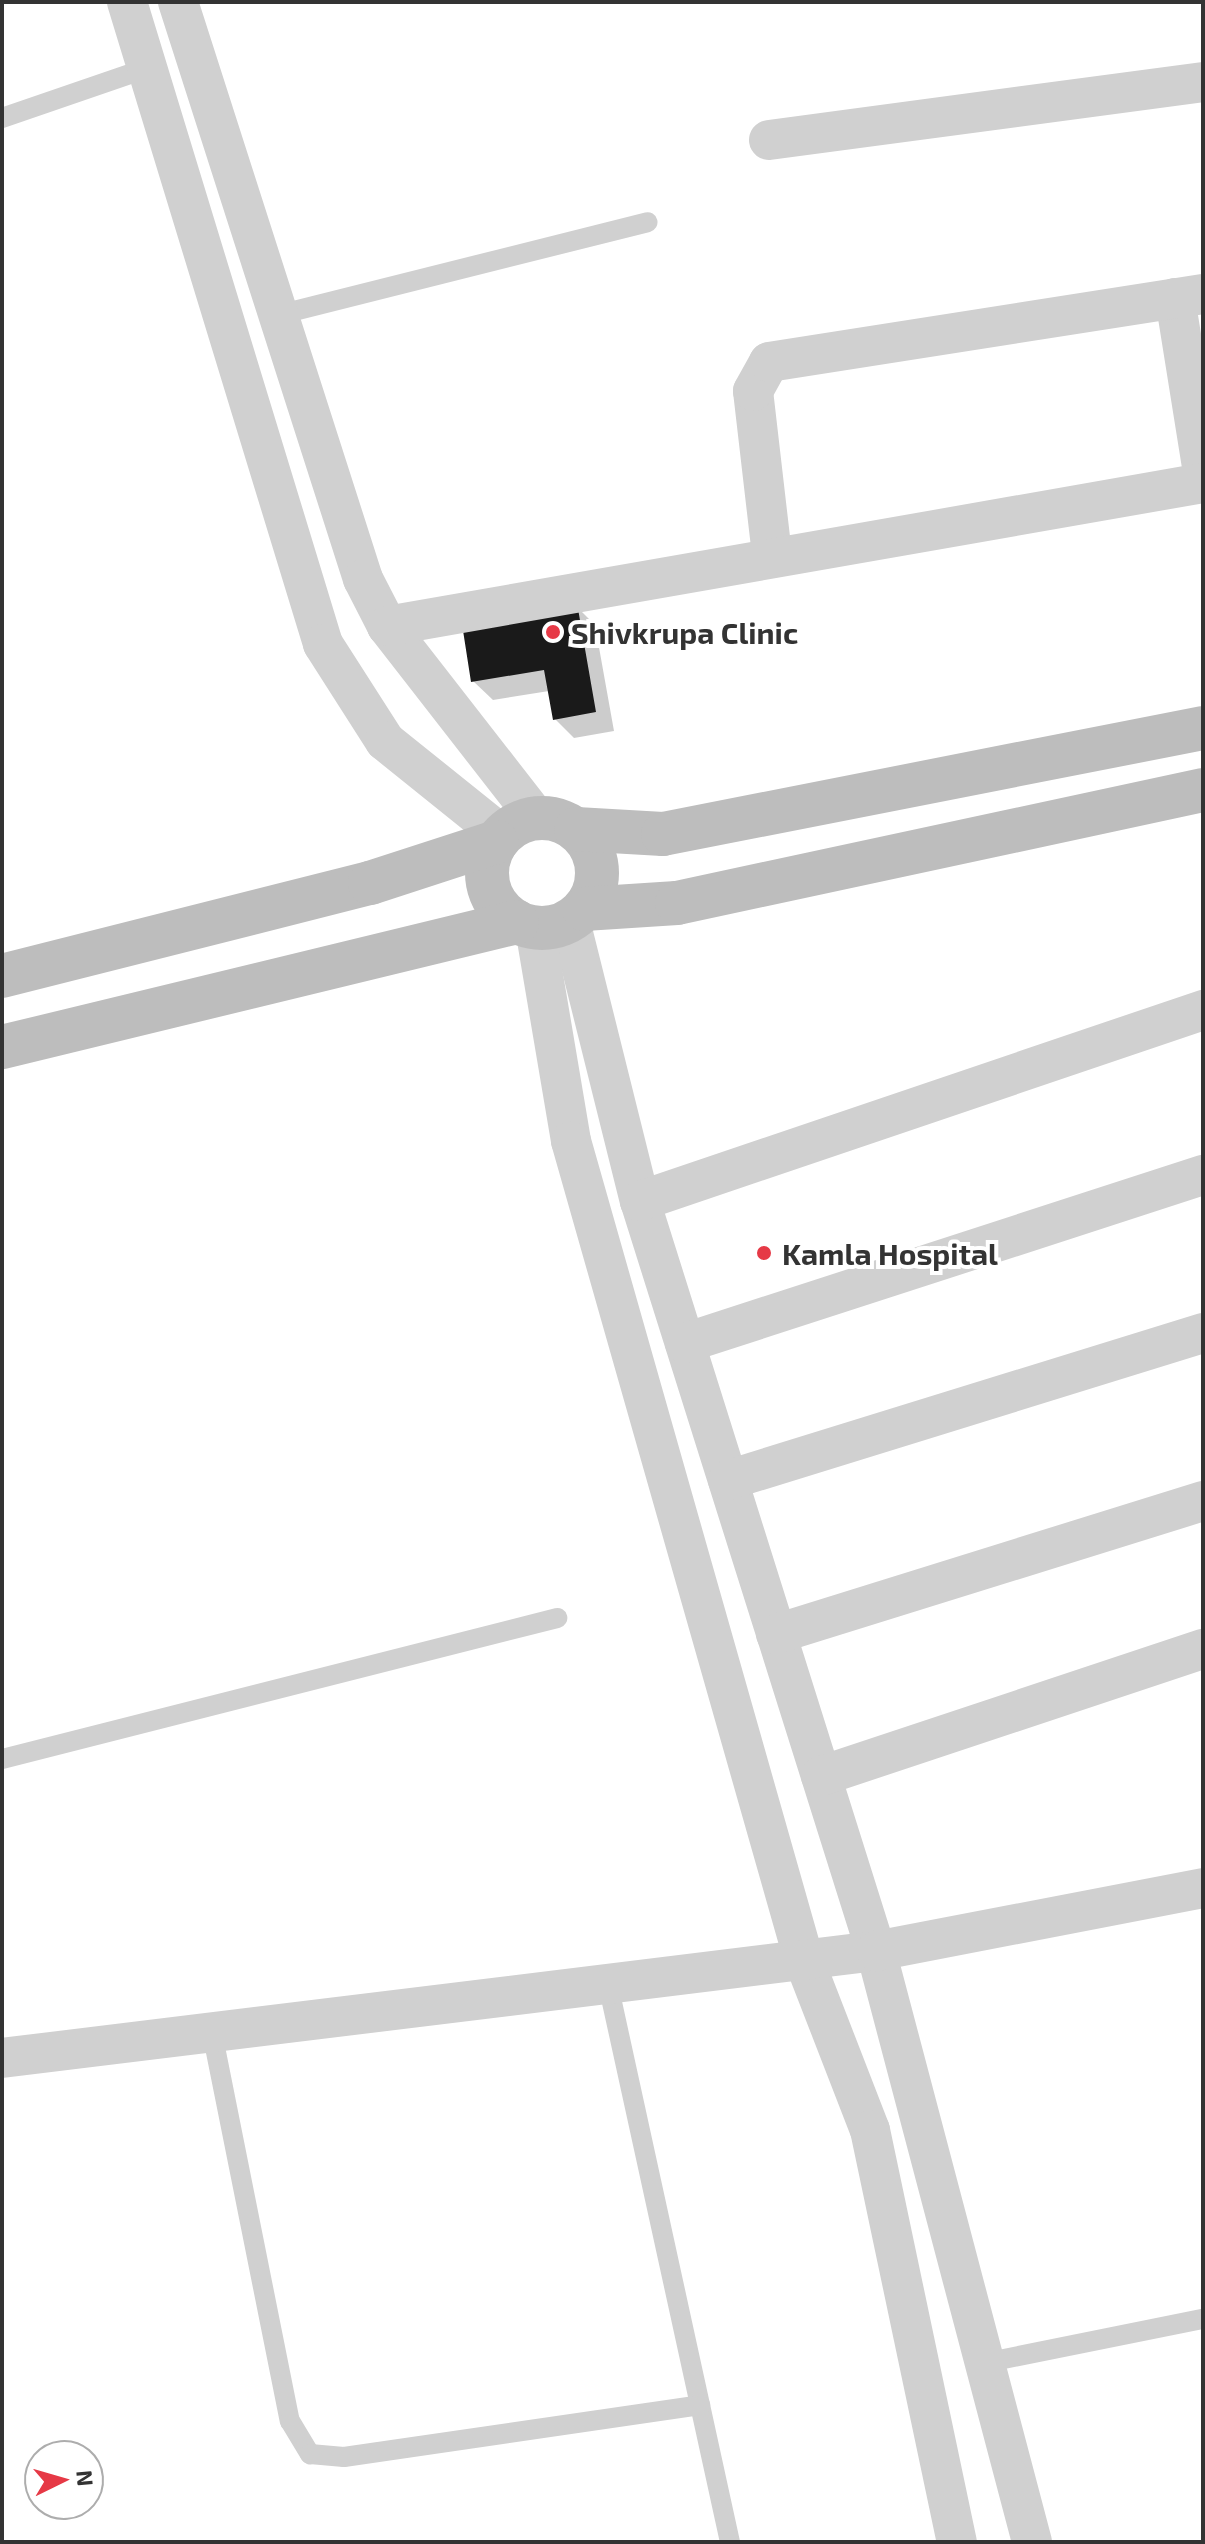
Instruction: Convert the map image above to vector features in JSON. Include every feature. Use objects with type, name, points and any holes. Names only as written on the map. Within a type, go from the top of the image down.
[{"type":"main road","points":[[2,976],[370,883],[528,831],[663,834],[1203,728]]},
{"type":"main road","points":[[2,1047],[551,920],[677,903],[1203,790]]},
{"type":"main road","points":[[528,831],[596,859],[593,894],[551,920],[502,911],[487,877],[528,831]]},
{"type":"street","points":[[127,2],[323,644],[385,741],[528,831]]},
{"type":"street","points":[[178,2],[363,579],[387,626],[528,831]]},
{"type":"street","points":[[769,140],[1203,82]]},
{"type":"street","points":[[772,555],[753,391],[769,362],[1189,296],[1203,472]]},
{"type":"street","points":[[387,626],[772,555],[1203,483]]},
{"type":"street","points":[[551,920],[876,1951],[1032,2542]]},
{"type":"street","points":[[551,920],[571,1141],[804,1960],[870,2130],[957,2542]]},
{"type":"street","points":[[640,1201],[1203,1010]]},
{"type":"street","points":[[685,1343],[1203,1175]]},
{"type":"street","points":[[728,1480],[1203,1333]]},
{"type":"street","points":[[776,1634],[1203,1501]]},
{"type":"street","points":[[821,1776],[1203,1649]]},
{"type":"street","points":[[2,2058],[876,1951],[1203,1888]]},
{"type":"lane","points":[[2,118],[147,68]]},
{"type":"lane","points":[[278,315],[647,222]]},
{"type":"lane","points":[[2,1759],[557,1618]]},
{"type":"lane","points":[[608,1984],[730,2542]]},
{"type":"lane","points":[[212,2032],[290,2421],[310,2454],[344,2457],[700,2405]]},
{"type":"lane","points":[[984,2363],[1203,2319]]},
{"type":"building","points":[[577,603],[596,712],[553,720],[544,670],[471,682],[462,624]]},
{"type":"place","name":"Shivkrupa Clinic","points":[[553,632]]},
{"type":"place","name":"Kamla Hospital","points":[[764,1253]]}]
